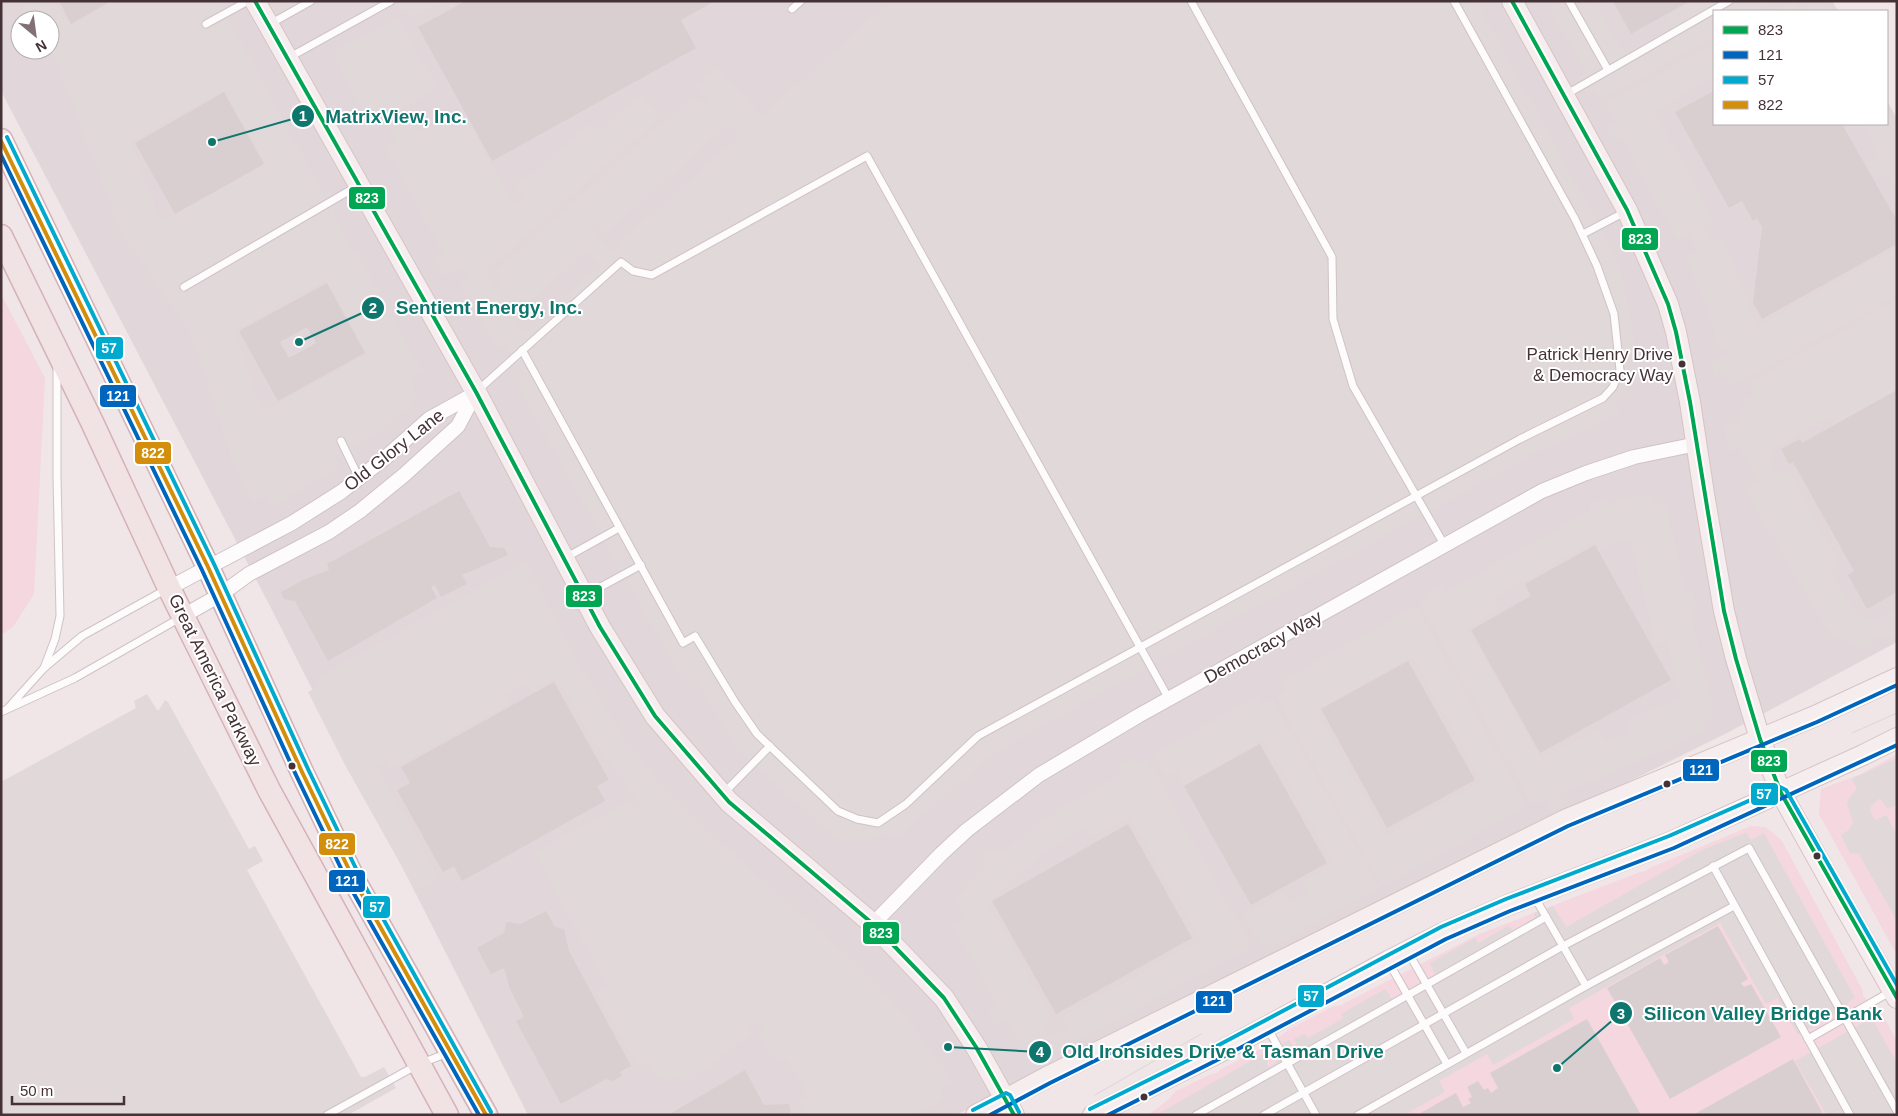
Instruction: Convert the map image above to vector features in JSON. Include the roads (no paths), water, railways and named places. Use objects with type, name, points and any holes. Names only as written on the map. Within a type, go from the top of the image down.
[{"type":"main road","points":[[1,140],[208,567],[355,882],[486,1115]]},
{"type":"main road","name":"Great America Parkway","points":[[1,236],[57,348],[169,588],[269,790],[447,1115]]},
{"type":"street","points":[[255,1],[476,392],[600,627],[655,716],[728,802],[872,924],[944,998],[976,1047],[1009,1107]]},
{"type":"street","points":[[1512,1],[1627,210],[1668,304],[1681,356],[1724,611],[1760,739],[1781,793],[1834,890],[1895,994]]},
{"type":"street","name":"Old Glory Lane","points":[[169,588],[292,523],[341,492],[429,419],[476,392]]},
{"type":"street","name":"Old Glory Lane","points":[[184,616],[220,595],[249,574],[322,536],[360,511],[404,475],[458,426],[476,392]]},
{"type":"street","name":"Democracy Way","points":[[872,924],[941,854],[974,824],[1039,775],[1169,699],[1542,492],[1634,457],[1697,444]]},
{"type":"street","points":[[976,1115],[1009,1107],[1550,827],[1624,794],[1815,716],[1897,678]]},
{"type":"street","points":[[1093,1115],[1218,1053],[1407,951],[1478,918],[1671,842],[1897,738]]},
{"type":"lane","points":[[206,24],[248,1]]},
{"type":"lane","points":[[269,25],[311,1]]},
{"type":"lane","points":[[287,58],[391,1]]},
{"type":"lane","points":[[792,9],[801,1]]},
{"type":"lane","points":[[1191,1],[1332,256],[1333,319],[1352,386],[1445,546]]},
{"type":"lane","points":[[522,350],[683,642],[695,636],[757,734],[838,811],[857,819],[878,823],[906,804],[978,736],[1520,439],[1603,398],[1613,388],[1620,370],[1614,314],[1597,266],[1583,234],[1454,1]]},
{"type":"lane","points":[[1569,1],[1608,70]]},
{"type":"lane","points":[[1713,10],[1729,1]]},
{"type":"lane","points":[[1564,96],[1713,10]]},
{"type":"lane","points":[[476,392],[621,262],[633,271],[652,275],[867,156],[1169,699]]},
{"type":"lane","points":[[184,287],[359,185]]},
{"type":"lane","points":[[1583,234],[1627,210]]},
{"type":"lane","points":[[44,668],[55,639],[60,616],[57,348]]},
{"type":"lane","points":[[342,441],[360,478]]},
{"type":"lane","points":[[564,559],[619,528]]},
{"type":"lane","points":[[584,596],[641,565]]},
{"type":"lane","points":[[4,710],[44,668],[82,636],[169,588]]},
{"type":"lane","points":[[4,710],[75,678],[184,616]]},
{"type":"lane","points":[[722,795],[770,746]]},
{"type":"lane","points":[[1264,1115],[1563,946],[1749,848],[1897,1111]]},
{"type":"lane","points":[[1713,866],[1850,1115]]},
{"type":"lane","points":[[1534,895],[1586,986]]},
{"type":"lane","points":[[1358,1115],[1586,986],[1734,906]]},
{"type":"lane","points":[[1196,1115],[1546,917]]},
{"type":"lane","points":[[1407,951],[1466,1053]]},
{"type":"lane","points":[[1388,961],[1447,1064]]},
{"type":"lane","points":[[1808,1039],[1845,1018],[1895,994]]},
{"type":"lane","points":[[1266,1026],[1316,1115]]},
{"type":"lane","points":[[327,1115],[419,1064],[450,1052]]},
{"type":"tram line","points":[[1852,733],[1897,713]]},
{"type":"tram line","points":[[1095,1095],[1201,1034]]},
{"type":"place","name":"MatrixView, Inc.","points":[[212,142]]},
{"type":"place","name":"Sentient Energy, Inc.","points":[[299,342]]},
{"type":"place","name":"Patrick Henry Drive & Democracy Way","points":[[1682,364]]},
{"type":"place","name":"Old Ironsides Drive & Tasman Drive","points":[[948,1047]]},
{"type":"place","name":"Silicon Valley Bridge Bank","points":[[1557,1068]]}]
